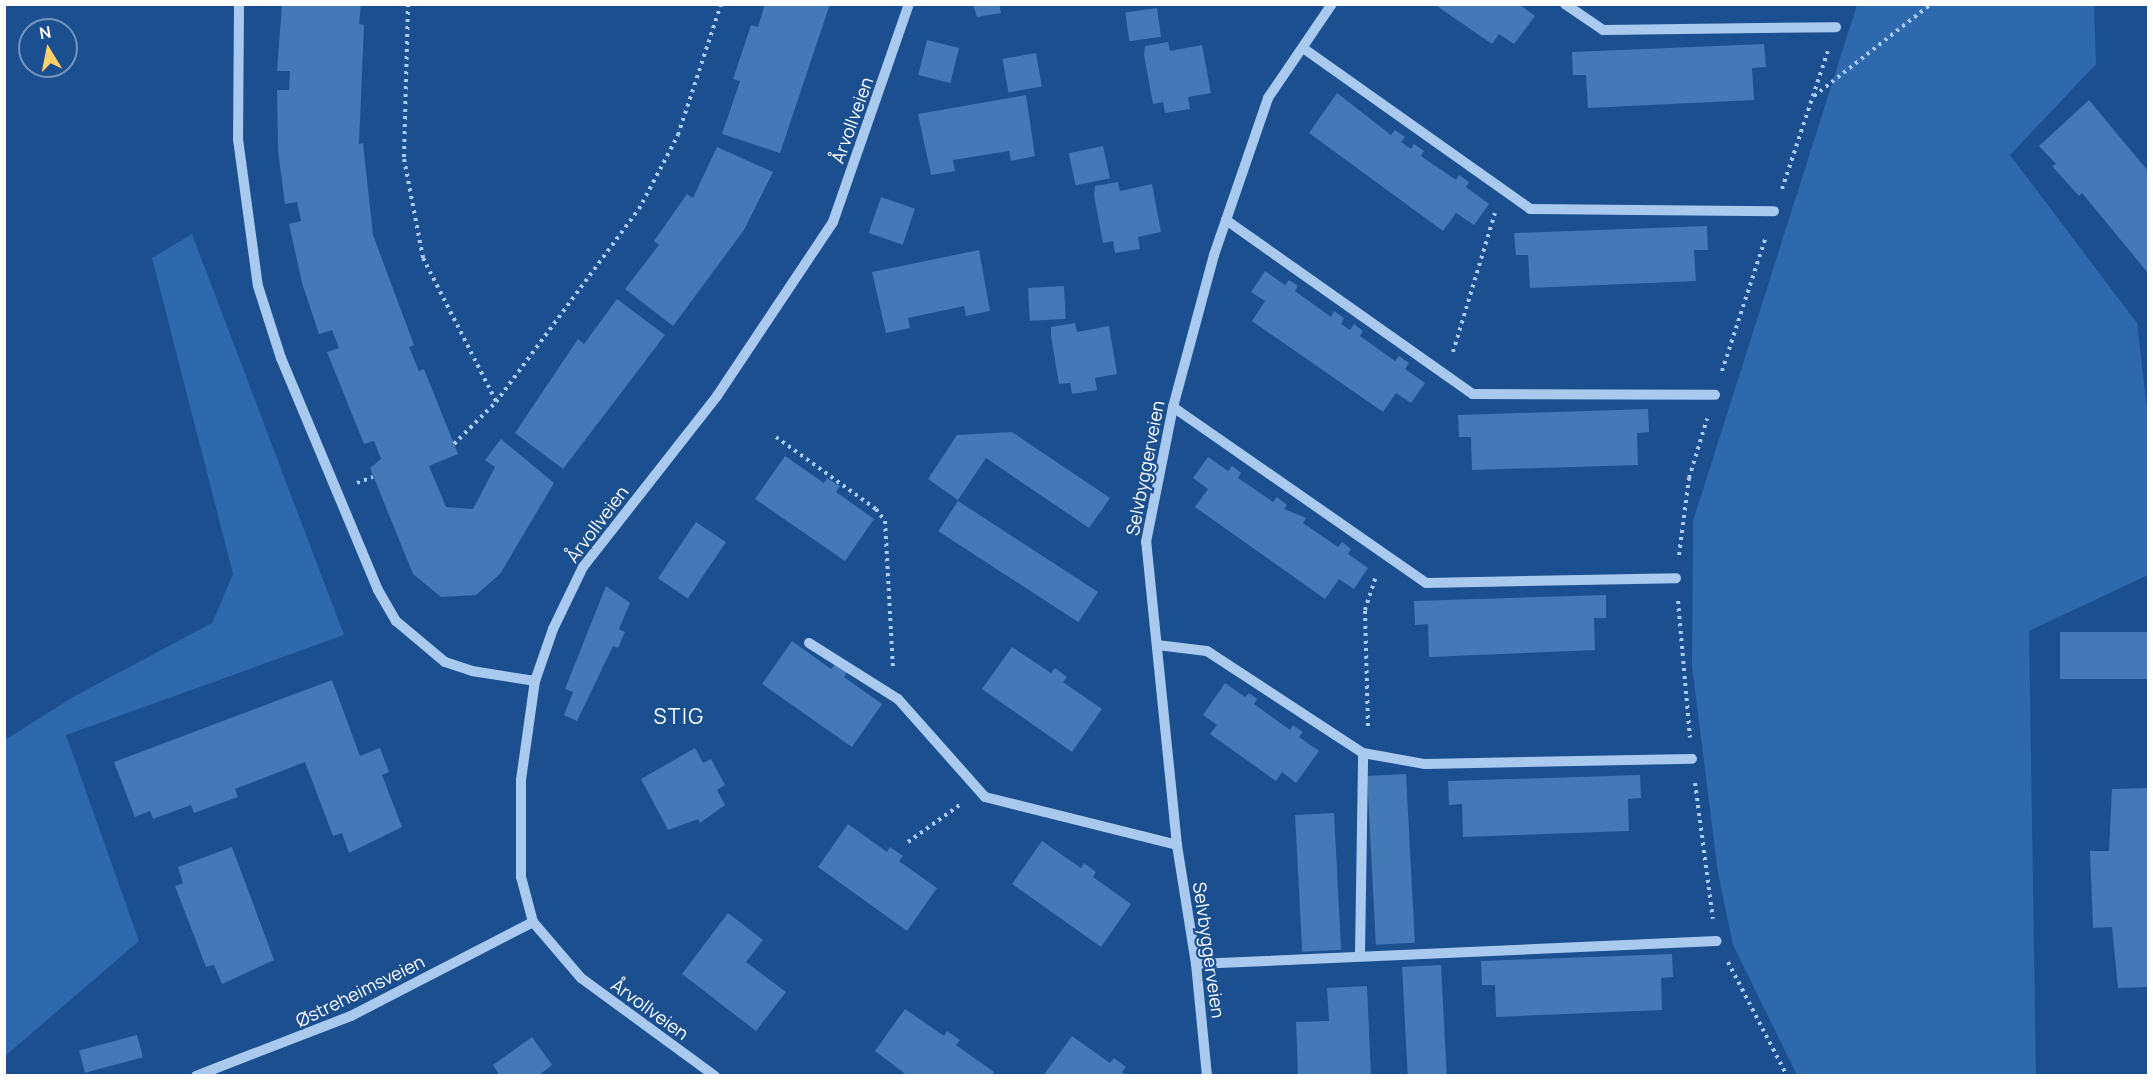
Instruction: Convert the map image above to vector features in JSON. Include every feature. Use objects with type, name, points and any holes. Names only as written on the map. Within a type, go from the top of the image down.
[{"type":"street","points":[[239,4],[238,139],[258,286],[281,358],[378,590],[396,621],[445,662],[472,671],[536,681]]},
{"type":"street","name":"Årvollveien","points":[[715,1076],[581,978],[533,922],[521,877],[521,780],[536,681],[553,629],[583,567],[717,396],[833,222],[909,4]]},
{"type":"street","name":"Selvbyggerveien","points":[[1207,1076],[1196,964],[1177,845],[1146,542],[1173,407],[1226,220],[1268,98],[1332,4]]},
{"type":"street","points":[[1565,4],[1603,30],[1836,27]]},
{"type":"street","points":[[1303,48],[1530,209],[1774,211]]},
{"type":"street","points":[[1226,220],[1473,394],[1715,395]]},
{"type":"street","points":[[1173,407],[1426,583],[1676,578]]},
{"type":"street","points":[[809,643],[898,699],[985,797],[1177,845]]},
{"type":"street","points":[[1157,645],[1207,651],[1363,753],[1425,764],[1692,759]]},
{"type":"street","points":[[1360,954],[1363,753]]},
{"type":"street","name":"Østreheimsveien","points":[[196,1076],[216,1073],[351,1016],[533,922]]},
{"type":"street","points":[[1196,964],[1360,954],[1716,941]]},
{"type":"path","points":[[408,4],[404,159],[423,258],[496,402]]},
{"type":"path","points":[[454,444],[496,402],[639,209],[678,135],[721,4]]},
{"type":"path","points":[[1787,1076],[1716,941],[1692,759],[1676,578],[1689,478],[1813,96],[1931,4]]},
{"type":"path","points":[[1446,375],[1501,189]]},
{"type":"path","points":[[776,437],[876,508],[885,521],[898,699]]},
{"type":"path","points":[[1363,753],[1370,706],[1365,610],[1384,554]]},
{"type":"path","points":[[908,842],[946,812],[985,797]]},
{"type":"shaded area","points":[[1857,5],[2094,5],[2096,64],[2010,155],[2137,323],[2148,418],[2148,575],[2029,631],[2036,1075],[1797,1075],[1733,945],[1718,873],[1692,666],[1693,521]]},
{"type":"shaded area","points":[[192,234],[344,635],[66,735],[139,941],[5,1056],[5,740],[73,697],[212,623],[233,574],[152,258]]},
{"type":"building","points":[[282,4],[361,4],[359,24],[364,25],[359,144],[363,143],[373,235],[414,345],[409,347],[419,371],[424,369],[458,454],[429,466],[446,507],[473,509],[495,467],[485,460],[501,439],[554,483],[500,574],[476,595],[441,597],[413,574],[370,468],[381,459],[374,441],[364,444],[327,352],[339,348],[332,330],[319,334],[302,283],[289,224],[301,221],[297,202],[285,204],[278,151],[277,90],[289,90],[290,71],[277,71]]},
{"type":"building","points":[[765,4],[830,4],[780,153],[722,134],[740,81],[733,79],[751,25],[758,27]]},
{"type":"building","points":[[973,4],[999,4],[1001,13],[977,17]]},
{"type":"building","points":[[1434,4],[1519,4],[1535,16],[1514,44],[1499,34],[1492,44]]},
{"type":"building","points":[[1157,8],[1161,37],[1129,41],[1125,12]]},
{"type":"building","points":[[927,40],[959,48],[950,83],[918,75]]},
{"type":"building","points":[[1168,42],[1170,51],[1202,45],[1211,93],[1188,97],[1190,109],[1165,113],[1163,102],[1153,104],[1144,55],[1145,46]]},
{"type":"building","points":[[1764,44],[1766,67],[1752,68],[1754,100],[1588,108],[1586,75],[1573,75],[1572,52]]},
{"type":"building","points":[[1036,53],[1042,86],[1008,92],[1003,59]]},
{"type":"building","points":[[1337,93],[1391,135],[1395,130],[1405,137],[1401,142],[1411,149],[1414,144],[1424,151],[1421,156],[1456,180],[1459,175],[1469,182],[1466,187],[1489,204],[1474,225],[1456,213],[1443,231],[1309,133]]},
{"type":"building","points":[[1026,95],[1035,156],[1011,161],[1009,151],[953,160],[955,171],[931,175],[918,114]]},
{"type":"building","points":[[2089,100],[2148,171],[2148,273],[2082,193],[2079,196],[2052,166],[2056,164],[2039,146]]},
{"type":"building","points":[[1103,146],[1110,178],[1076,186],[1069,153]]},
{"type":"building","points":[[717,147],[773,172],[744,230],[673,326],[625,289],[659,245],[654,241],[687,194],[693,198]]},
{"type":"building","points":[[1118,182],[1120,191],[1152,184],[1161,232],[1138,237],[1140,249],[1115,253],[1113,241],[1103,243],[1094,195],[1095,186]]},
{"type":"building","points":[[881,197],[915,209],[903,245],[869,233]]},
{"type":"building","points":[[1707,226],[1708,250],[1694,250],[1696,281],[1530,288],[1528,255],[1516,255],[1514,233]]},
{"type":"building","points":[[979,250],[990,311],[966,316],[964,306],[908,318],[910,328],[886,333],[872,272]]},
{"type":"building","points":[[1265,271],[1285,285],[1289,280],[1298,286],[1295,291],[1331,317],[1334,311],[1344,318],[1341,324],[1350,330],[1354,324],[1363,331],[1360,336],[1395,361],[1399,356],[1409,363],[1405,369],[1425,383],[1411,403],[1396,393],[1383,412],[1252,321],[1265,301],[1251,292]]},
{"type":"building","points":[[1064,286],[1066,319],[1030,321],[1028,288]]},
{"type":"building","points":[[617,299],[665,335],[563,469],[515,433],[578,339],[584,344]]},
{"type":"building","points":[[1075,323],[1077,332],[1109,326],[1117,374],[1095,378],[1097,390],[1072,394],[1070,383],[1059,384],[1051,327]]},
{"type":"building","points":[[1648,409],[1649,432],[1637,433],[1638,465],[1472,470],[1471,437],[1459,437],[1458,415]]},
{"type":"building","points":[[1012,432],[1110,498],[1089,528],[986,458],[958,500],[928,479],[957,435]]},
{"type":"building","points":[[785,456],[824,483],[827,478],[840,486],[836,492],[874,519],[845,561],[755,499]]},
{"type":"building","points":[[1208,457],[1228,471],[1232,466],[1241,473],[1238,478],[1273,502],[1277,497],[1287,505],[1284,509],[1306,518],[1303,523],[1338,547],[1342,542],[1351,549],[1348,554],[1368,568],[1354,589],[1339,579],[1325,599],[1195,507],[1208,489],[1193,478]]},
{"type":"building","points":[[958,501],[1098,592],[1078,622],[938,531]]},
{"type":"building","points":[[696,522],[726,542],[688,599],[658,578]]},
{"type":"building","points":[[606,586],[630,603],[619,629],[625,632],[618,648],[613,646],[577,721],[564,715],[573,692],[565,689]]},
{"type":"building","points":[[1606,595],[1606,618],[1594,618],[1595,650],[1429,657],[1428,624],[1415,625],[1414,601]]},
{"type":"building","points":[[2060,632],[2148,632],[2148,679],[2060,679]]},
{"type":"building","points":[[792,641],[831,669],[835,664],[847,672],[844,677],[882,704],[852,747],[762,684]]},
{"type":"building","points":[[1012,647],[1051,673],[1055,668],[1067,677],[1063,682],[1102,709],[1072,752],[982,689]]},
{"type":"building","points":[[332,680],[360,756],[380,748],[389,772],[382,775],[402,827],[349,853],[342,833],[333,836],[305,762],[235,789],[238,797],[194,813],[191,805],[153,819],[150,811],[135,817],[114,762]]},
{"type":"building","points":[[1225,683],[1245,697],[1249,693],[1257,699],[1254,704],[1290,730],[1293,725],[1303,732],[1299,737],[1319,751],[1296,783],[1282,772],[1276,781],[1210,734],[1217,725],[1203,715]]},
{"type":"building","points":[[695,748],[703,763],[711,759],[725,785],[717,790],[725,805],[700,823],[698,819],[668,830],[641,779]]},
{"type":"building","points":[[1406,774],[1415,943],[1376,945],[1367,776]]},
{"type":"building","points":[[1640,775],[1641,798],[1628,799],[1629,831],[1463,837],[1462,804],[1449,805],[1448,781]]},
{"type":"building","points":[[2148,788],[2148,987],[2118,988],[2112,927],[2093,928],[2090,851],[2109,851],[2112,789]]},
{"type":"building","points":[[1334,813],[1341,950],[1302,952],[1295,815]]},
{"type":"building","points":[[848,824],[887,852],[890,847],[903,856],[899,861],[937,888],[907,931],[818,867]]},
{"type":"building","points":[[1042,841],[1081,868],[1084,863],[1096,872],[1093,877],[1131,904],[1101,947],[1012,884]]},
{"type":"building","points":[[232,847],[274,960],[222,984],[214,965],[206,967],[175,886],[183,883],[178,867]]},
{"type":"building","points":[[728,913],[763,940],[746,962],[786,992],[756,1031],[682,974]]},
{"type":"building","points":[[1672,954],[1673,977],[1661,978],[1662,1010],[1496,1017],[1495,985],[1482,985],[1481,961]]},
{"type":"building","points":[[1441,965],[1447,1076],[1408,1076],[1402,967]]},
{"type":"building","points":[[1367,986],[1371,1076],[1298,1076],[1296,1022],[1329,1021],[1327,988]]},
{"type":"building","points":[[905,1009],[944,1036],[947,1031],[960,1040],[956,1045],[994,1072],[992,1076],[908,1076],[875,1051]]},
{"type":"building","points":[[137,1035],[143,1057],[85,1073],[79,1051]]},
{"type":"building","points":[[1072,1036],[1110,1063],[1114,1058],[1126,1067],[1122,1072],[1127,1076],[1043,1076]]},
{"type":"building","points":[[532,1037],[552,1065],[538,1076],[500,1076],[493,1065]]},
{"type":"district","name":"STIG","points":[[679,716]]}]
